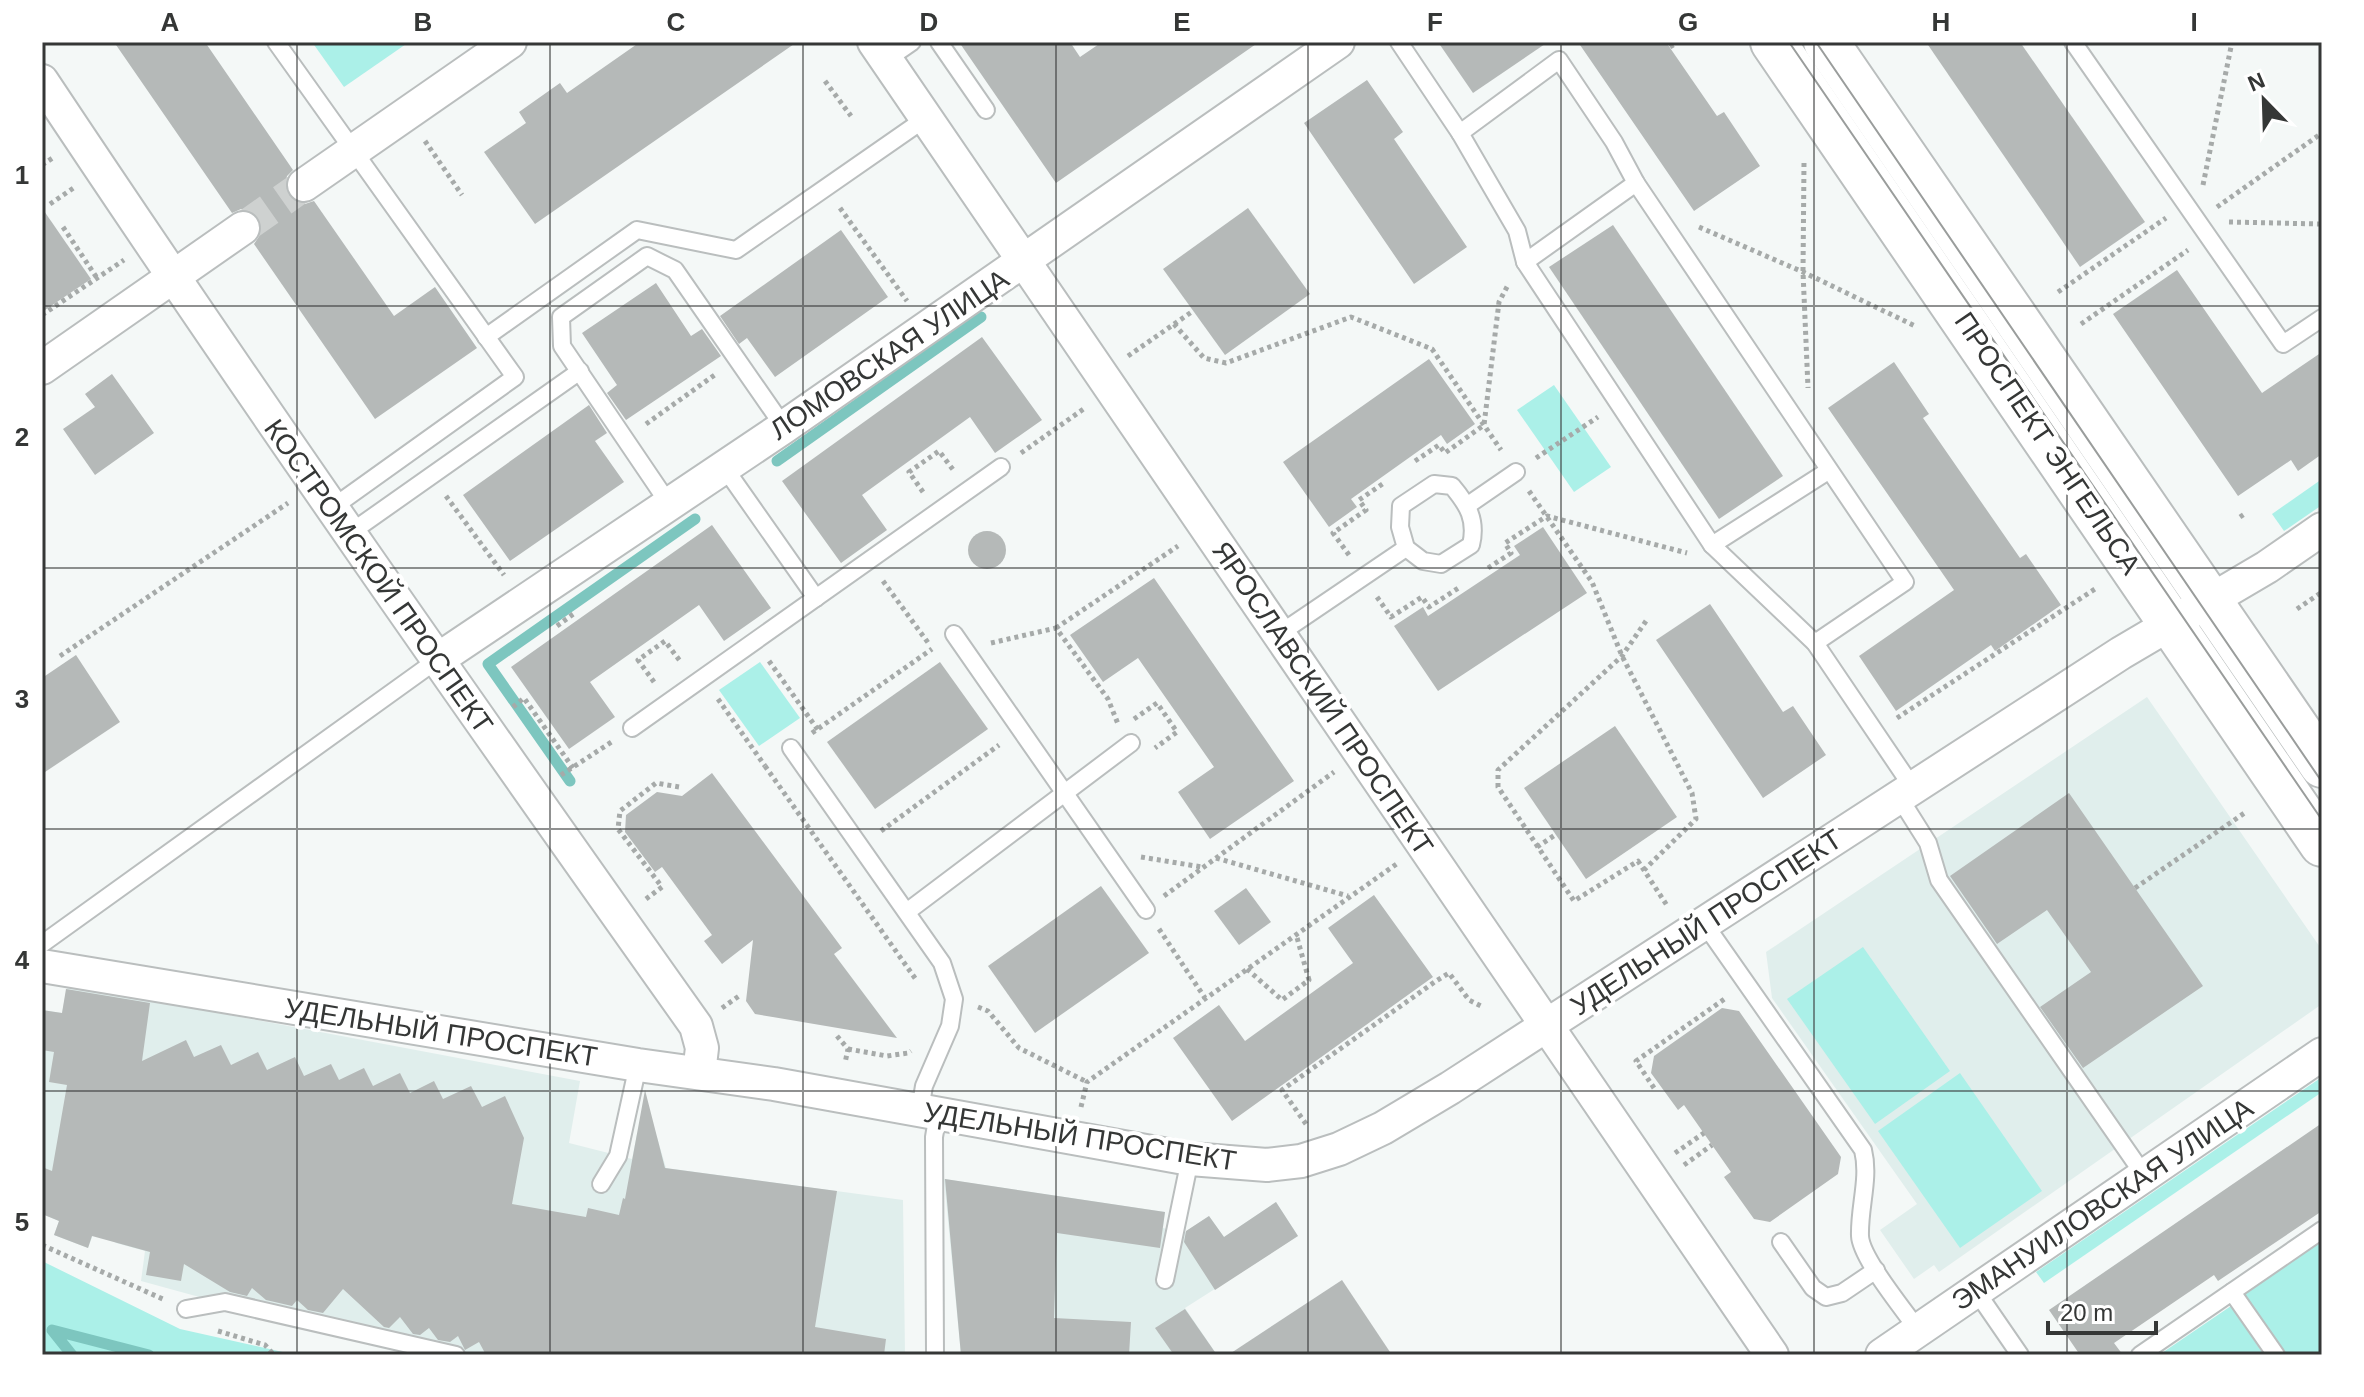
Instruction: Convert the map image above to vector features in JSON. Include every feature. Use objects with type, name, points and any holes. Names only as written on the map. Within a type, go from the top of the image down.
[{"type":"main road","name":"ПРОСПЕКТ ЭНГЕЛЬСА","points":[[1773,42],[2322,844]]},
{"type":"main road","name":"ПРОСПЕКТ ЭНГЕЛЬСА","points":[[1826,42],[2322,765]]},
{"type":"street","points":[[304,185],[510,42]]},
{"type":"street","name":"ЛОМОВСКАЯ УЛИЦА","points":[[437,660],[784,427],[1338,42]]},
{"type":"street","name":"ЯРОСЛАВСКИЙ ПРОСПЕКТ","points":[[891,48],[926,118],[1024,262],[1098,388],[1279,634],[1772,1355]]},
{"type":"street","name":"КОСТРОМСКОЙ ПРОСПЕКТ","points":[[42,81],[172,277],[437,660],[696,1026],[702,1048],[699,1073]]},
{"type":"street","points":[[42,368],[243,228]]},
{"type":"street","name":"УДЕЛЬНЫЙ ПРОСПЕКТ","points":[[42,966],[538,1039],[638,1065],[929,1111],[1190,1159],[1267,1165],[1301,1161],[1339,1149],[1410,1112],[2322,529]]},
{"type":"street","name":"ЭМАНУИЛОВСКАЯ УЛИЦА","points":[[1882,1355],[2322,1054]]},
{"type":"lane","points":[[276,42],[515,377],[341,520]]},
{"type":"lane","points":[[939,42],[986,110]]},
{"type":"lane","points":[[1399,42],[1460,133],[1517,231],[1525,262],[1712,545],[1815,643],[1876,732],[1928,843],[1939,880],[2144,1175]]},
{"type":"lane","points":[[2073,42],[2283,344],[2322,318]]},
{"type":"lane","points":[[1460,133],[1559,60],[1673,239],[1905,582],[1815,643]]},
{"type":"lane","points":[[486,337],[637,230],[736,250],[926,118]]},
{"type":"lane","points":[[1525,262],[1636,183]]},
{"type":"lane","points":[[669,504],[562,346],[561,317],[647,256],[675,270],[784,427]]},
{"type":"lane","points":[[341,520],[431,476],[580,371]]},
{"type":"lane","points":[[724,467],[816,598]]},
{"type":"lane","points":[[632,728],[1001,467]]},
{"type":"lane","points":[[1712,545],[1828,471]]},
{"type":"lane","points":[[1468,505],[1516,472]]},
{"type":"lane","points":[[1434,484],[1452,486],[1468,505],[1475,527],[1471,545],[1441,564],[1423,561],[1406,548],[1400,527],[1401,506],[1434,484]]},
{"type":"lane","points":[[1279,634],[1406,548]]},
{"type":"lane","points":[[954,634],[1146,910]]},
{"type":"lane","points":[[42,944],[437,660]]},
{"type":"lane","points":[[908,911],[1064,794],[1126,736]]},
{"type":"lane","points":[[791,748],[942,963],[954,999],[950,1026],[924,1086],[934,1137],[935,1355]]},
{"type":"lane","points":[[1704,923],[1863,1150],[1867,1164],[1860,1238],[1865,1254],[1918,1330]]},
{"type":"lane","points":[[601,1184],[618,1156],[638,1065]]},
{"type":"lane","points":[[1165,1280],[1190,1159]]},
{"type":"lane","points":[[2140,1355],[2322,1230]]},
{"type":"lane","points":[[1781,1242],[1813,1288],[1826,1297],[1842,1293],[1876,1270]]},
{"type":"lane","points":[[1976,1291],[2020,1355]]},
{"type":"lane","points":[[2232,1292],[2276,1355]]},
{"type":"lane","points":[[186,1309],[225,1302],[456,1355]]},
{"type":"path","points":[[1670,47],[1678,42]]},
{"type":"path","points":[[2196,221],[2232,42]]},
{"type":"path","points":[[825,81],[851,116]]},
{"type":"path","points":[[2196,221],[2322,133]]},
{"type":"path","points":[[1804,163],[1803,272],[1811,445]]},
{"type":"path","points":[[448,176],[462,195]]},
{"type":"path","points":[[50,204],[84,181]]},
{"type":"path","points":[[825,188],[926,328]]},
{"type":"path","points":[[2058,292],[2185,205]]},
{"type":"path","points":[[2196,221],[2322,224]]},
{"type":"path","points":[[1673,239],[1696,226],[1803,272],[1915,326]]},
{"type":"path","points":[[63,227],[103,287]]},
{"type":"path","points":[[2081,324],[2207,237]]},
{"type":"path","points":[[42,315],[133,254]]},
{"type":"path","points":[[1484,425],[1499,302],[1525,262]]},
{"type":"path","points":[[1001,467],[1193,311]]},
{"type":"path","points":[[1174,324],[1204,358],[1226,363],[1351,317],[1432,349]]},
{"type":"path","points":[[626,439],[736,360]]},
{"type":"path","points":[[1516,472],[1618,403]]},
{"type":"path","points":[[938,512],[909,472],[939,451],[968,490]]},
{"type":"path","points":[[431,476],[524,601]]},
{"type":"path","points":[[60,656],[299,496]]},
{"type":"path","points":[[1547,516],[1729,564]]},
{"type":"path","points":[[967,653],[976,646],[1056,628],[1188,539]]},
{"type":"path","points":[[868,561],[932,649]]},
{"type":"path","points":[[1592,582],[1622,656],[1692,793],[1696,819],[1644,870]]},
{"type":"path","points":[[1876,732],[2095,589]]},
{"type":"path","points":[[2297,609],[2322,592]]},
{"type":"path","points":[[557,626],[566,619]]},
{"type":"path","points":[[1646,621],[1622,656],[1498,770],[1498,787],[1574,901],[1638,861],[1670,910]]},
{"type":"path","points":[[1056,628],[1108,699],[1126,736]]},
{"type":"path","points":[[765,766],[954,634]]},
{"type":"path","points":[[669,703],[638,660],[665,641],[765,766],[922,987]]},
{"type":"path","points":[[754,641],[818,730]]},
{"type":"path","points":[[512,708],[524,698],[541,716],[572,768]]},
{"type":"path","points":[[560,776],[632,728]]},
{"type":"path","points":[[861,846],[1019,729]]},
{"type":"path","points":[[1205,998],[1146,910],[1344,765]]},
{"type":"path","points":[[638,904],[662,887],[618,829],[620,811],[656,783],[679,787]]},
{"type":"path","points":[[2135,888],[2246,812]]},
{"type":"path","points":[[1537,847],[1555,835]]},
{"type":"path","points":[[1105,851],[1203,868]]},
{"type":"path","points":[[1079,1116],[1087,1082],[1407,857]]},
{"type":"path","points":[[1216,858],[1349,897]]},
{"type":"path","points":[[1247,969],[1282,1000],[1309,980],[1296,934]]},
{"type":"path","points":[[1308,1128],[1282,1090],[1449,973],[1469,1000],[1481,1006]]},
{"type":"path","points":[[1654,1088],[1636,1061],[1746,984]]},
{"type":"path","points":[[988,1011],[1019,1048],[1087,1082]]},
{"type":"path","points":[[837,1036],[848,1049],[887,1056],[908,1053],[915,1046]]},
{"type":"path","points":[[843,1072],[848,1049]]},
{"type":"path","points":[[1686,1145],[1704,1133]]},
{"type":"path","points":[[1695,1158],[1712,1145]]},
{"type":"path","points":[[42,1245],[110,1278],[186,1309]]},
{"type":"shaded area","points":[[312,42],[409,42],[344,87]]},
{"type":"shaded area","points":[[1554,385],[1611,467],[1574,492],[1517,410]]},
{"type":"shaded area","points":[[2322,479],[2322,505],[2284,531],[2272,514]]},
{"type":"shaded area","points":[[760,662],[800,718],[759,746],[719,690]]},
{"type":"shaded area","points":[[2147,697],[2322,950],[2322,1004],[1939,1272],[1934,1265],[1914,1279],[1880,1230],[1917,1204],[1772,998],[1766,952]]},
{"type":"shaded area","points":[[1863,947],[1950,1071],[1875,1124],[1787,999]]},
{"type":"shaded area","points":[[67,987],[580,1081],[569,1143],[632,1159],[637,1134],[657,1137],[666,1168],[903,1200],[905,1355],[433,1355],[141,1281],[145,1251],[116,1243],[97,1224],[88,1248],[54,1235],[59,1221],[42,1214],[42,1010],[62,1013]]},
{"type":"shaded area","points":[[1960,1073],[2042,1191],[1960,1248],[1878,1131]]},
{"type":"shaded area","points":[[2322,1077],[2322,1092],[2044,1283],[2036,1272]]},
{"type":"shaded area","points":[[944,1179],[1165,1212],[1163,1228],[1184,1233],[1209,1216],[1224,1237],[1276,1202],[1298,1236],[1185,1308],[1217,1355],[961,1355]]},
{"type":"shaded area","points":[[2322,1230],[2322,1355],[2276,1355],[2232,1292]]},
{"type":"shaded area","points":[[42,1261],[180,1329],[296,1355],[42,1355]]},
{"type":"shaded area","points":[[2231,1306],[2264,1355],[2159,1355]]},
{"type":"building","points":[[114,42],[205,42],[293,170],[287,176],[285,186],[289,196],[305,204],[314,201],[394,316],[435,287],[477,348],[375,419],[254,244],[262,227],[259,218],[241,209],[232,213]]},
{"type":"building","points":[[640,42],[797,42],[535,224],[484,152],[526,123],[519,112],[560,83],[567,93]]},
{"type":"building","points":[[959,42],[1070,42],[1080,57],[1102,42],[1259,42],[1056,183]]},
{"type":"building","points":[[1438,42],[1548,42],[1473,93]]},
{"type":"building","points":[[1578,42],[1666,42],[1717,116],[1724,112],[1760,166],[1694,211]]},
{"type":"building","points":[[1926,42],[2020,42],[2145,222],[2080,267]]},
{"type":"building","points":[[1367,80],[1403,132],[1394,139],[1467,247],[1414,284],[1304,123]]},
{"type":"building","points":[[42,208],[91,279],[42,312]]},
{"type":"building","points":[[1248,208],[1310,294],[1225,355],[1163,269]]},
{"type":"building","points":[[1613,225],[1783,476],[1719,519],[1549,267]]},
{"type":"building","points":[[841,230],[888,297],[775,377],[747,338],[739,344],[720,316]]},
{"type":"building","points":[[2177,270],[2262,393],[2322,352],[2322,454],[2298,471],[2291,460],[2238,496],[2113,314]]},
{"type":"building","points":[[656,283],[691,336],[702,329],[721,356],[626,420],[607,393],[617,385],[582,333]]},
{"type":"building","points":[[982,337],[1042,420],[995,453],[970,417],[862,495],[887,530],[841,563],[782,481]]},
{"type":"building","points":[[1429,359],[1475,424],[1447,444],[1441,435],[1351,499],[1357,507],[1329,527],[1283,462]]},
{"type":"building","points":[[1894,362],[1929,414],[1923,418],[2020,558],[2026,554],[2061,605],[1995,651],[1991,645],[1896,711],[1859,656],[1954,590],[1828,408]]},
{"type":"building","points":[[112,374],[154,433],[95,475],[63,429],[95,407],[85,394]]},
{"type":"building","points":[[589,405],[607,433],[595,441],[624,482],[510,561],[463,495]]},
{"type":"building","points":[[712,525],[771,608],[724,641],[699,605],[590,682],[615,717],[569,749],[511,667]]},
{"type":"building","points":[[1543,527],[1587,593],[1438,691],[1394,626],[1423,607],[1428,616],[1520,555],[1514,546]]},
{"type":"building","points":[[987,531],[1001,536],[1006,550],[1001,564],[987,569],[973,564],[968,550],[973,536]]},
{"type":"building","points":[[1154,578],[1294,781],[1210,839],[1178,792],[1214,767],[1138,658],[1103,682],[1070,635]]},
{"type":"building","points":[[1710,604],[1783,712],[1793,706],[1826,755],[1763,798],[1656,640]]},
{"type":"building","points":[[76,655],[120,722],[42,774],[42,678]]},
{"type":"building","points":[[940,662],[988,729],[875,809],[827,742]]},
{"type":"building","points":[[1615,726],[1677,817],[1586,879],[1524,788]]},
{"type":"building","points":[[712,773],[842,948],[834,954],[897,1038],[755,1014],[746,1001],[753,940],[722,964],[704,941],[712,935],[662,867],[655,872],[625,832],[626,815],[657,792],[682,796]]},
{"type":"building","points":[[2069,793],[2203,986],[2083,1068],[2040,1007],[2091,972],[2047,910],[1997,944],[1950,876]]},
{"type":"building","points":[[1101,886],[1149,953],[1035,1033],[988,966]]},
{"type":"building","points":[[1246,888],[1271,922],[1239,945],[1214,911]]},
{"type":"building","points":[[1374,895],[1433,977],[1232,1121],[1173,1038],[1219,1005],[1245,1041],[1353,963],[1328,928]]},
{"type":"building","points":[[66,989],[150,1003],[142,1061],[186,1040],[194,1057],[221,1045],[231,1065],[258,1052],[267,1070],[295,1057],[304,1076],[331,1064],[339,1080],[364,1068],[373,1086],[400,1073],[410,1093],[434,1081],[443,1099],[471,1086],[482,1107],[505,1096],[524,1138],[512,1204],[586,1217],[588,1208],[619,1215],[625,1199],[645,1090],[665,1168],[837,1191],[815,1327],[886,1339],[884,1355],[486,1355],[479,1342],[465,1350],[458,1336],[450,1342],[438,1340],[429,1328],[420,1335],[413,1334],[400,1317],[389,1328],[384,1327],[343,1289],[323,1313],[308,1310],[297,1300],[292,1306],[266,1300],[252,1288],[247,1296],[230,1292],[184,1264],[181,1281],[146,1275],[150,1252],[92,1236],[88,1248],[54,1235],[59,1221],[42,1214],[42,1167],[52,1171],[67,1085],[49,1082],[54,1052],[42,1050],[42,1010],[62,1013]]},
{"type":"building","points":[[1722,1008],[1739,1011],[1841,1157],[1838,1174],[1770,1222],[1754,1219],[1724,1177],[1731,1172],[1684,1105],[1678,1110],[1651,1073],[1654,1056]]},
{"type":"building","points":[[2322,1123],[2322,1211],[2218,1281],[2214,1275],[2114,1343],[2123,1355],[2080,1355],[2049,1310]]},
{"type":"building","points":[[945,1179],[1165,1212],[1160,1248],[1057,1233],[1054,1318],[1131,1322],[1129,1355],[961,1355]]},
{"type":"building","points":[[1276,1202],[1298,1236],[1215,1290],[1184,1242],[1186,1231],[1209,1216],[1224,1237]]},
{"type":"building","points":[[1342,1280],[1392,1355],[1228,1355]]},
{"type":"building","points":[[1185,1309],[1217,1355],[1174,1355],[1155,1328]]},
{"type":"waterway","points":[[777,461],[981,317]]},
{"type":"waterway","points":[[570,781],[488,664],[695,519]]},
{"type":"waterway","points":[[72,1355],[52,1330],[149,1355]]},
{"type":"tunnel","points":[[243,228],[304,185]]},
{"type":"tram line","points":[[1789,42],[2322,820]]},
{"type":"tram line","points":[[1816,42],[2322,782]]}]
